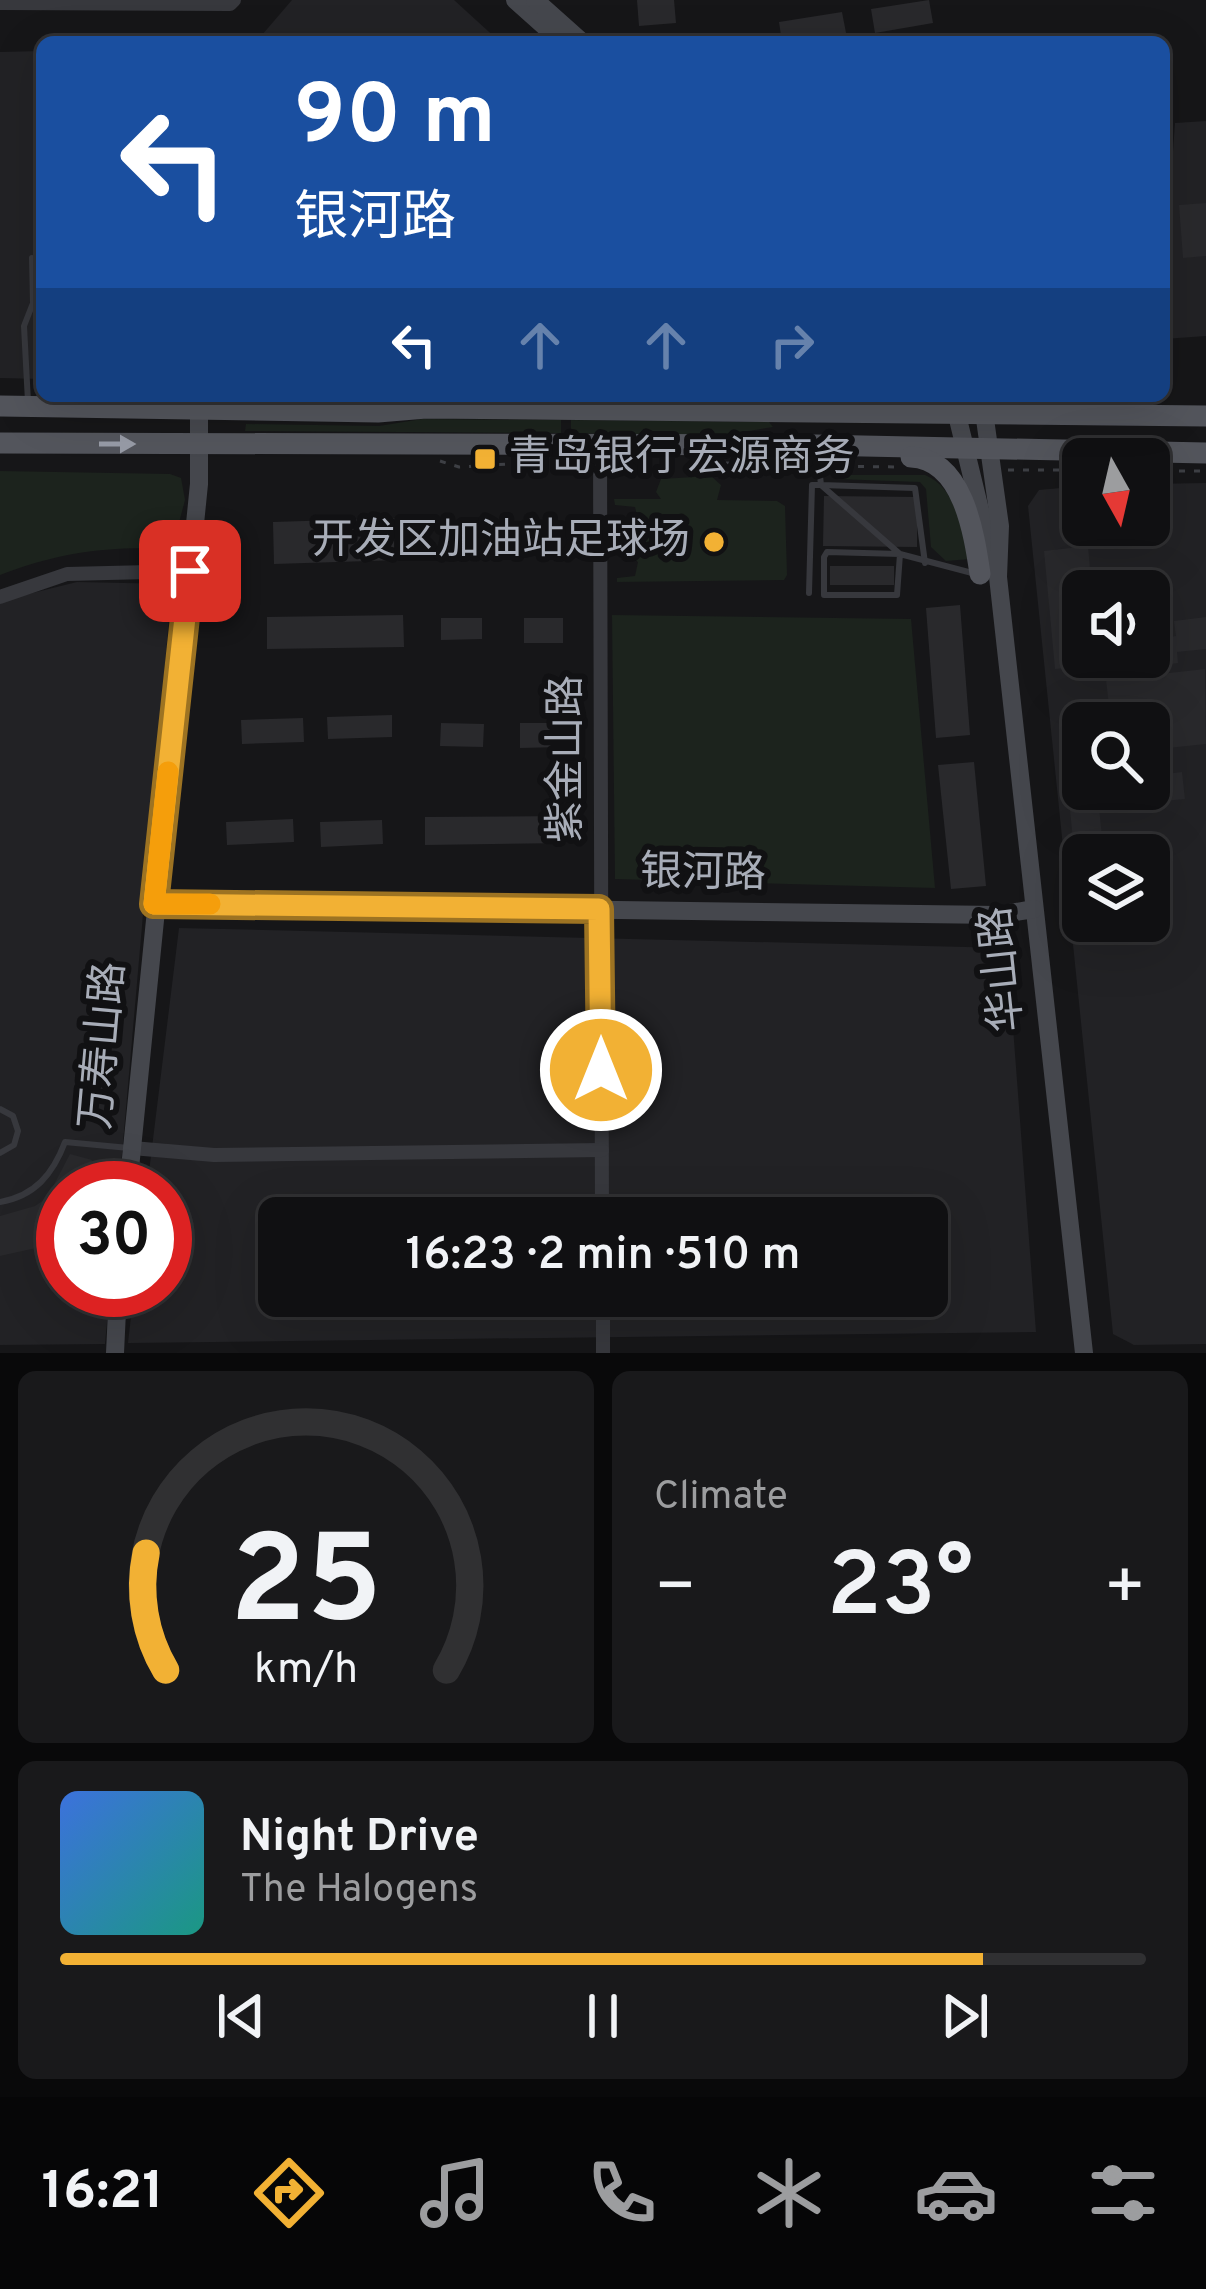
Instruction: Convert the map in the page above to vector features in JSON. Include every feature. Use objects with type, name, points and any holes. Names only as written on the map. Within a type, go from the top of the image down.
[{"type":"main road","points":[[0,406],[166,402],[199,409],[792,409],[952,403],[1206,416]]},
{"type":"main road","points":[[792,409],[835,402]]},
{"type":"main road","points":[[0,443],[406,442],[556,452],[599,444],[922,458],[941,466],[960,494],[989,576]]},
{"type":"main road","points":[[818,455],[966,449],[991,460],[1204,462]]},
{"type":"street","points":[[0,3],[230,4],[234,0]]},
{"type":"street","points":[[515,0],[555,36]]},
{"type":"street","points":[[535,0],[575,36]]},
{"type":"street","points":[[952,403],[966,449],[989,576]]},
{"type":"street","points":[[980,404],[1000,526],[989,576]]},
{"type":"street","name":"万寿山路","points":[[131,1161],[190,571],[199,409]]},
{"type":"street","name":"紫金山路","points":[[599,444],[602,1197]]},
{"type":"street","points":[[0,597],[68,574],[190,571]]},
{"type":"street","name":"华山路","points":[[989,576],[1034,909],[1084,1353]]},
{"type":"street","name":"银河路","points":[[154,904],[998,915],[1034,909]]},
{"type":"street","points":[[133,1148],[214,1155],[602,1150]]},
{"type":"street","points":[[115,1353],[117,1317]]},
{"type":"street","points":[[603,1317],[603,1353]]},
{"type":"lane","points":[[32,258],[36,294]]},
{"type":"lane","points":[[28,406],[24,326],[36,305]]},
{"type":"lane","points":[[818,455],[821,485],[899,554]]},
{"type":"lane","points":[[809,593],[809,489],[821,485],[915,488],[925,563]]},
{"type":"lane","points":[[899,554],[897,595],[824,595],[827,552],[899,554],[989,576]]},
{"type":"lane","points":[[12,1115],[20,1107]]},
{"type":"lane","points":[[0,1109],[12,1115],[18,1131],[12,1146],[0,1153]]},
{"type":"lane","points":[[18,1131],[30,1130]]},
{"type":"lane","points":[[0,1202],[28,1194],[46,1180],[65,1142],[133,1148]]},
{"type":"lane","points":[[12,1146],[19,1154]]},
{"type":"path","points":[[434,460],[460,467],[513,467],[556,452]]},
{"type":"path","points":[[726,463],[818,455],[910,467]]},
{"type":"path","points":[[991,460],[1062,468]]},
{"type":"path","points":[[1170,468],[1204,462]]},
{"type":"shaded area","points":[[292,0],[454,0],[493,36],[261,36]]},
{"type":"shaded area","points":[[36,51],[36,379],[0,378],[0,52]]},
{"type":"shaded area","points":[[1206,121],[1206,336],[1170,339],[1170,193],[1175,123]]},
{"type":"shaded area","points":[[422,419],[561,420],[561,433],[245,431],[246,424],[379,426]]},
{"type":"shaded area","points":[[571,420],[769,422],[773,427],[718,436],[571,433]]},
{"type":"shaded area","points":[[0,471],[181,478],[185,500],[172,549],[84,552],[0,575]]},
{"type":"shaded area","points":[[838,475],[925,475],[936,481],[951,499],[970,559],[946,561],[931,547],[926,489],[920,482],[836,479]]},
{"type":"shaded area","points":[[711,476],[721,485],[717,500],[777,501],[785,506],[784,580],[617,582],[617,578],[635,576],[638,562],[631,557],[631,525],[637,515],[635,507],[615,505],[614,499],[661,499],[656,492],[661,479]]},
{"type":"shaded area","points":[[1206,483],[1206,1344],[1134,1345],[1113,1334],[1073,942],[1170,942],[1170,834],[1062,837],[1028,506],[1039,490],[1062,488],[1062,546],[1170,546],[1170,484]]},
{"type":"shaded area","points":[[77,582],[172,584],[121,1161],[36,1161],[36,1317],[108,1317],[105,1344],[0,1345],[0,601]]},
{"type":"shaded area","points":[[612,615],[911,619],[935,888],[615,879]]},
{"type":"shaded area","points":[[179,928],[1007,948],[1036,1332],[128,1343],[131,1317],[192,1317],[192,1161],[150,1161]]},
{"type":"building","points":[[637,0],[674,0],[676,23],[639,26]]},
{"type":"building","points":[[929,0],[933,23],[875,33],[871,9]]},
{"type":"building","points":[[842,12],[846,33],[781,36],[779,22]]},
{"type":"building","points":[[1206,203],[1206,256],[1183,258],[1179,205]]},
{"type":"building","points":[[824,496],[917,497],[917,547],[823,546]]},
{"type":"building","points":[[399,518],[400,560],[274,564],[273,522]]},
{"type":"building","points":[[1088,546],[1090,570],[1062,570],[1062,668],[1055,669],[1044,551]]},
{"type":"building","points":[[830,566],[894,566],[894,585],[830,585]]},
{"type":"building","points":[[960,605],[970,735],[936,738],[926,608]]},
{"type":"building","points":[[403,615],[404,647],[267,649],[267,617]]},
{"type":"building","points":[[1206,617],[1206,649],[1177,652],[1178,663],[1170,664],[1174,621]]},
{"type":"building","points":[[441,618],[482,618],[482,639],[441,640]]},
{"type":"building","points":[[524,618],[563,618],[563,643],[524,643]]},
{"type":"building","points":[[1205,669],[1206,744],[1170,748],[1170,702],[1109,702],[1106,680],[1170,678],[1170,673]]},
{"type":"building","points":[[392,715],[392,737],[328,739],[327,717]]},
{"type":"building","points":[[303,718],[304,742],[242,744],[241,720]]},
{"type":"building","points":[[441,723],[484,724],[483,747],[440,746]]},
{"type":"building","points":[[520,723],[561,723],[561,747],[520,748]]},
{"type":"building","points":[[974,762],[986,886],[951,889],[938,765]]},
{"type":"building","points":[[1182,772],[1185,799],[1170,800],[1170,773]]},
{"type":"building","points":[[1070,810],[1099,810],[1102,834],[1072,834]]},
{"type":"building","points":[[565,816],[566,843],[425,845],[425,817]]},
{"type":"building","points":[[293,819],[294,842],[227,845],[226,822]]},
{"type":"building","points":[[382,820],[383,844],[321,847],[320,822]]},
{"type":"building","points":[[70,1154],[92,1160],[92,1161],[66,1161]]},
{"type":"building","points":[[35,1206],[36,1248],[0,1256],[0,1216]]},
{"type":"slow traffic","points":[[168,772],[154,904],[210,904]]},
{"type":"place","name":"青岛银行 宏源商务","points":[[485,459]]},
{"type":"place","name":"开发区加油站足球场","points":[[714,542]]},
{"type":"route","points":[[190,571],[154,904],[599,909],[601,1070]]}]
